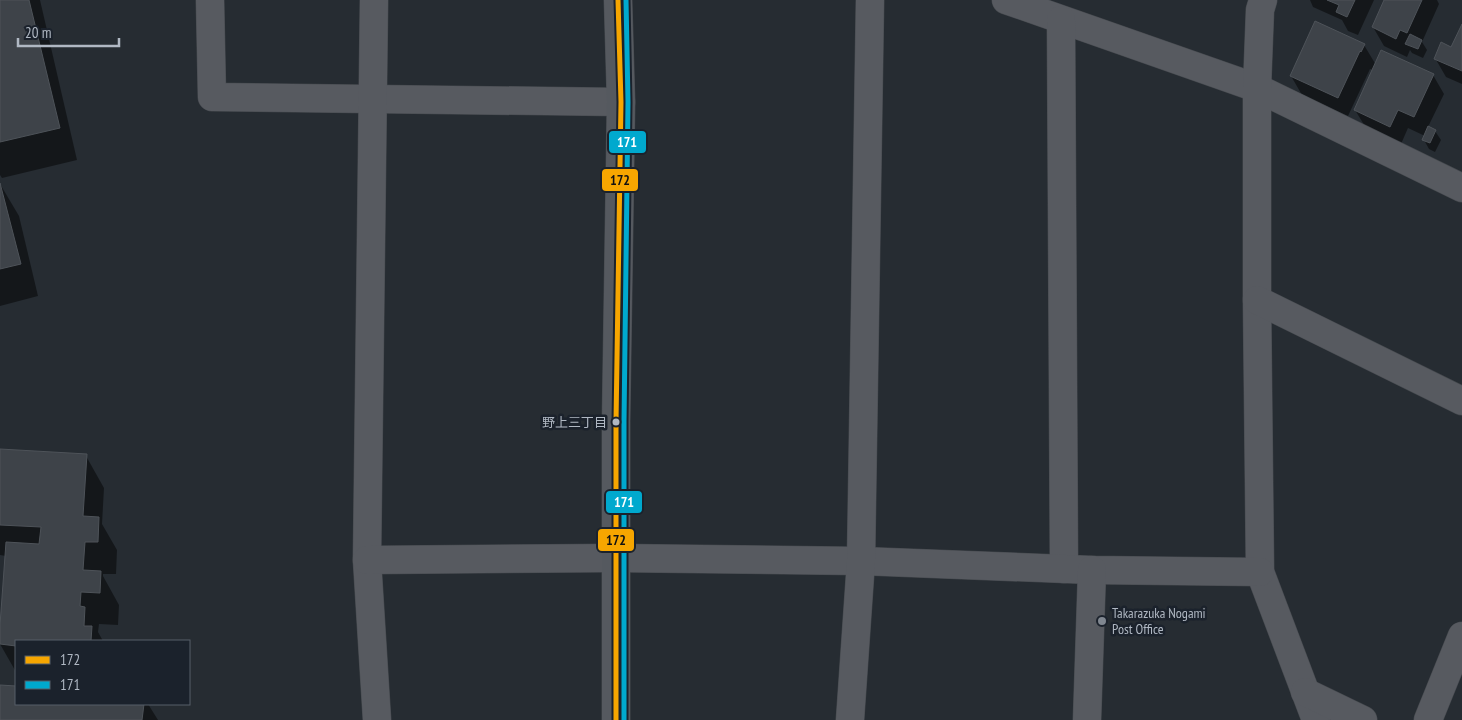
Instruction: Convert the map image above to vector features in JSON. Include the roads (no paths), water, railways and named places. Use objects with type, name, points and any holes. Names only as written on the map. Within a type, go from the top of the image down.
[{"type":"street","points":[[210,0],[212,97],[621,102]]},
{"type":"street","points":[[374,0],[367,560],[377,720]]},
{"type":"street","points":[[616,720],[615,558],[621,102],[618,0]]},
{"type":"street","points":[[850,720],[861,561],[870,0]]},
{"type":"street","points":[[1006,0],[1257,88],[1462,188]]},
{"type":"street","points":[[1263,0],[1260,10],[1257,88],[1260,572],[1316,720]]},
{"type":"street","points":[[1061,20],[1064,569]]},
{"type":"street","points":[[1257,300],[1462,401]]},
{"type":"street","points":[[367,560],[615,558],[861,561],[1092,570],[1260,572]]},
{"type":"street","points":[[1087,720],[1092,570]]},
{"type":"street","points":[[1428,720],[1462,636]]},
{"type":"street","points":[[1305,692],[1362,720]]},
{"type":"place","name":"野上三丁目","points":[[616,422]]},
{"type":"place","name":"Takarazuka Nogami Post Office","points":[[1102,621]]}]
